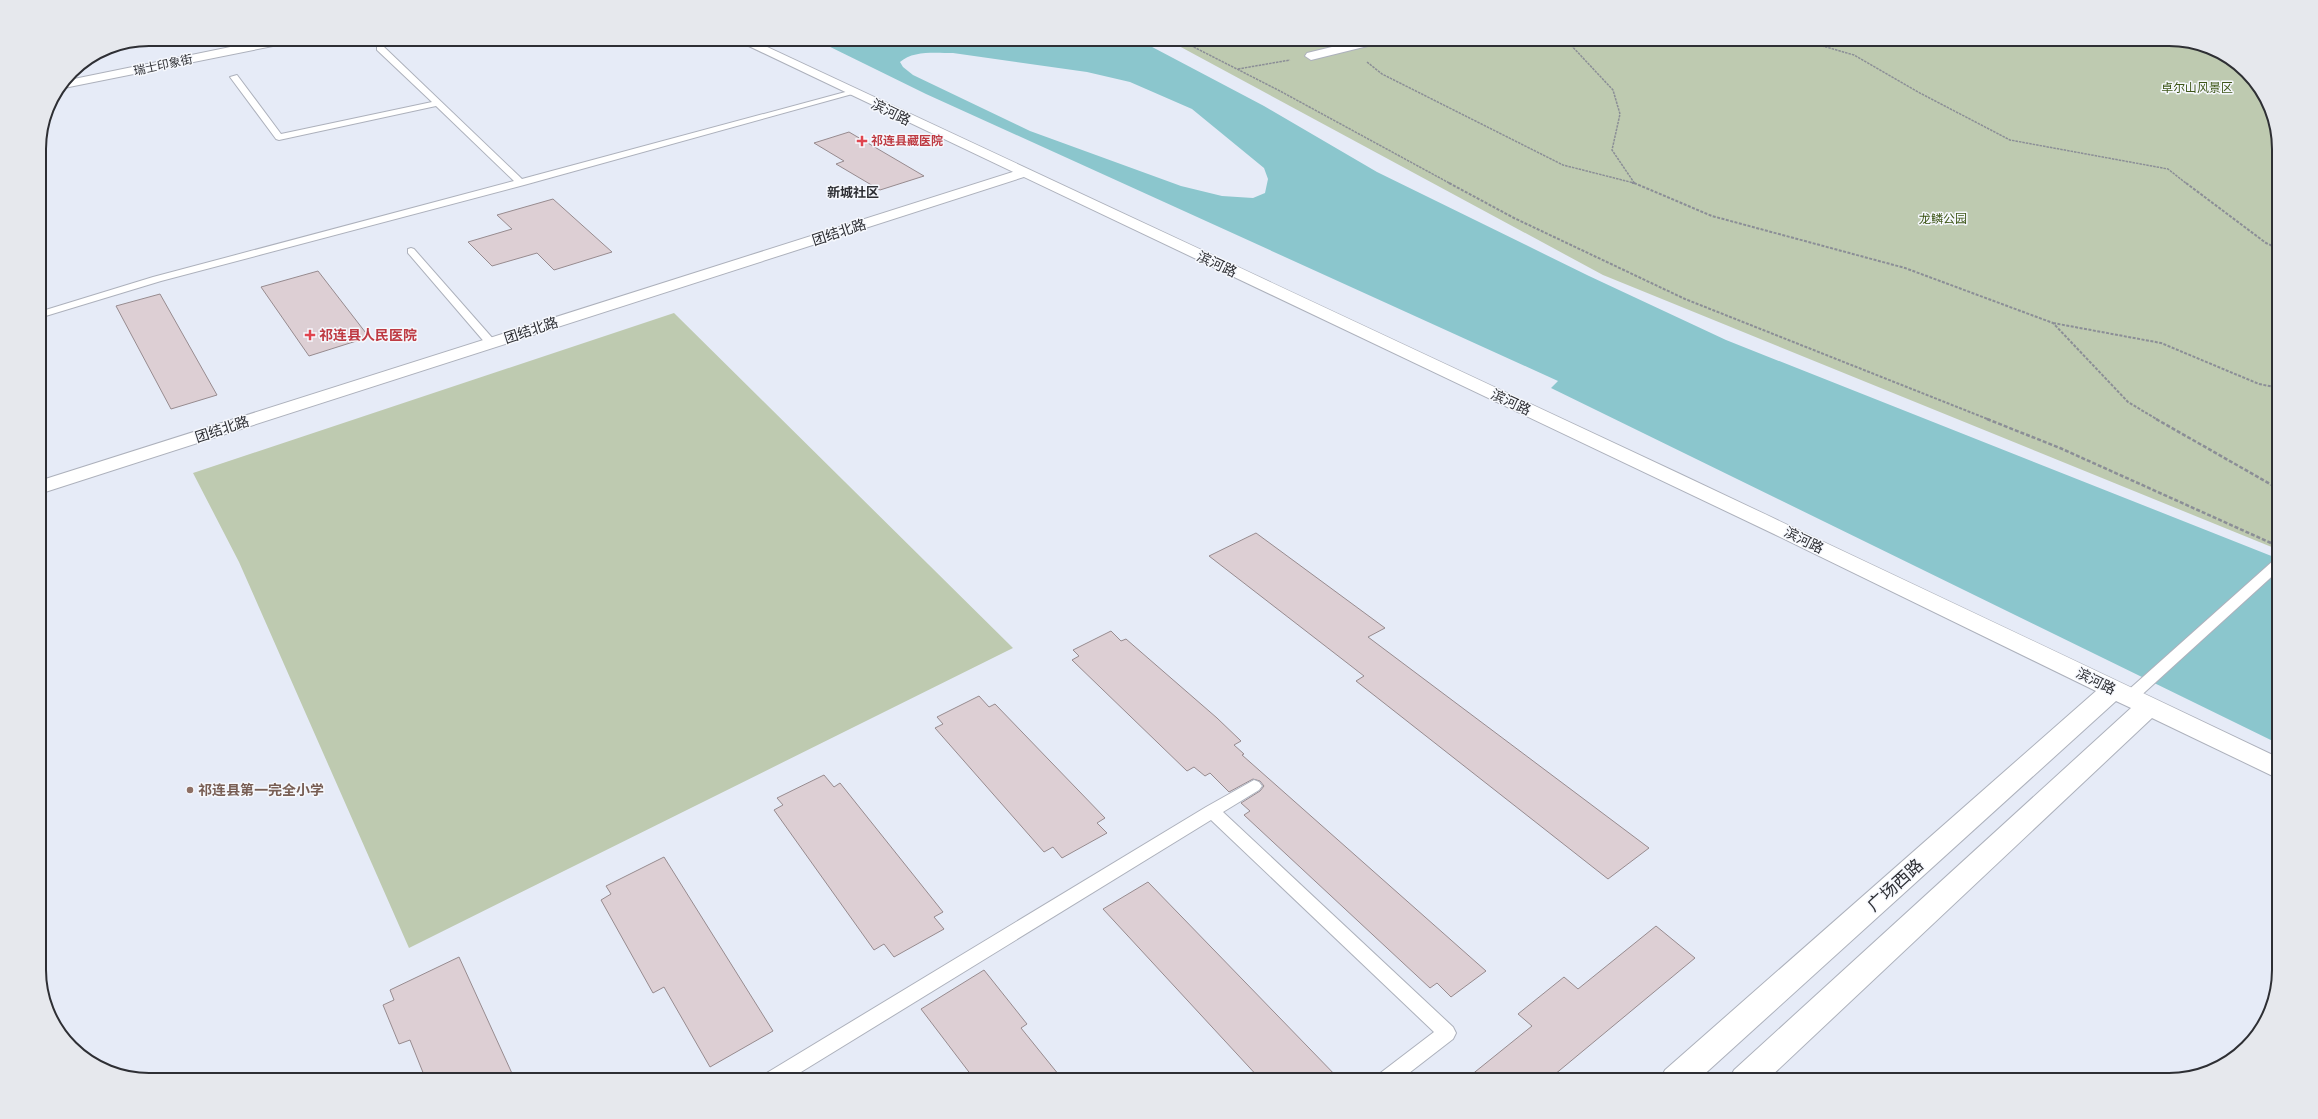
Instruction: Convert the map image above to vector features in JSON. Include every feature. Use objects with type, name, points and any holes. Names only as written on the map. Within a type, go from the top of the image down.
[{"type":"street","name":"瑞士印象街","points":[[68,84],[254,46]]},
{"type":"street","name":"滨河路","points":[[755,46],[1782,529],[2272,766]]},
{"type":"street","points":[[1311,56],[1351,46]]},
{"type":"street","name":"团结北路","points":[[46,486],[1022,173]]},
{"type":"street","points":[[1752,1073],[2131,698]]},
{"type":"street","name":"广场西路","points":[[1684,1073],[2131,698]]},
{"type":"lane","points":[[380,48],[522,183]]},
{"type":"lane","points":[[234,76],[279,137],[300,134],[438,103]]},
{"type":"lane","points":[[46,313],[158,279],[522,183],[852,93]]},
{"type":"lane","points":[[411,251],[491,343]]},
{"type":"lane","points":[[2131,698],[2150,678],[2272,569]]},
{"type":"lane","points":[[783,1073],[1254,786]]},
{"type":"lane","points":[[1212,811],[1447,1033],[1395,1073]]},
{"type":"path","points":[[1192,46],[1514,218],[1685,299],[2060,448],[2272,544]]},
{"type":"path","points":[[1572,46],[1613,90],[1620,114],[1612,150],[1634,183]]},
{"type":"path","points":[[1822,46],[1854,55],[1918,92],[2010,140],[2168,169],[2266,243],[2272,246]]},
{"type":"path","points":[[1347,47],[1382,74],[1562,165],[1634,183],[1712,216],[1905,268],[2053,323],[2161,343],[2259,384],[2272,387]]},
{"type":"path","points":[[1237,69],[1311,56]]},
{"type":"path","points":[[2053,323],[2128,402],[2218,456],[2272,485]]},
{"type":"green space","name":"龙鳞公园","points":[[1179,46],[2169,46],[2202,51],[2226,63],[2247,81],[2255,92],[2267,116],[2272,142],[2272,547],[1603,275]]},
{"type":"green space","points":[[674,313],[1013,648],[409,948],[239,562],[193,473]]},
{"type":"water","points":[[828,46],[1150,46],[1264,106],[1377,172],[1589,276],[1726,340],[2272,556],[2272,741],[1551,388],[1558,381],[926,94]],"holes":[[[953,53],[1087,72],[1130,82],[1192,109],[1264,168],[1268,179],[1265,193],[1253,198],[1222,196],[1181,186],[1030,131],[913,75],[903,67],[900,62],[905,58],[918,54]]]},
{"type":"building","points":[[849,132],[924,176],[880,190],[836,164],[844,161],[814,143]]},
{"type":"building","points":[[553,199],[612,252],[554,270],[537,253],[492,266],[468,242],[512,229],[497,215]]},
{"type":"building","points":[[318,271],[369,337],[309,356],[261,287]]},
{"type":"building","points":[[160,294],[217,395],[171,409],[116,306]]},
{"type":"building","points":[[1256,533],[1385,628],[1368,637],[1649,848],[1608,879],[1356,681],[1364,676],[1209,556]]},
{"type":"building","points":[[1111,631],[1121,641],[1126,639],[1217,718],[1241,741],[1234,745],[1244,754],[1242,755],[1486,971],[1451,997],[1437,983],[1430,988],[1244,815],[1250,811],[1241,803],[1260,791],[1264,786],[1260,781],[1253,779],[1229,792],[1210,773],[1205,776],[1194,767],[1187,771],[1072,660],[1079,656],[1073,650]]},
{"type":"building","points":[[979,696],[989,707],[995,704],[1105,818],[1097,823],[1107,833],[1062,858],[1053,847],[1044,852],[935,728],[943,724],[937,717]]},
{"type":"building","points":[[824,775],[834,787],[840,783],[943,912],[934,917],[944,929],[894,957],[884,944],[874,950],[774,810],[783,805],[777,798]]},
{"type":"building","points":[[664,857],[773,1031],[710,1067],[664,987],[653,993],[601,900],[611,894],[606,886]]},
{"type":"building","points":[[1148,882],[1333,1073],[1255,1073],[1103,909]]},
{"type":"building","points":[[1656,926],[1695,958],[1556,1073],[1474,1073],[1532,1026],[1518,1014],[1564,977],[1578,989]]},
{"type":"building","points":[[459,957],[512,1073],[423,1073],[410,1040],[399,1044],[383,1005],[394,1000],[390,990]]},
{"type":"building","points":[[984,970],[1027,1024],[1021,1028],[1057,1073],[970,1073],[921,1009]]},
{"type":"place","name":"祁连县藏医院","points":[[862,141]]},
{"type":"place","name":"祁连县人民医院","points":[[310,335]]},
{"type":"place","name":"祁连县第一完全小学","points":[[190,790]]},
{"type":"district","name":"新城社区","points":[[853,192]]},
{"type":"park label","name":"卓尔山风景区","points":[[2197,88]]}]
